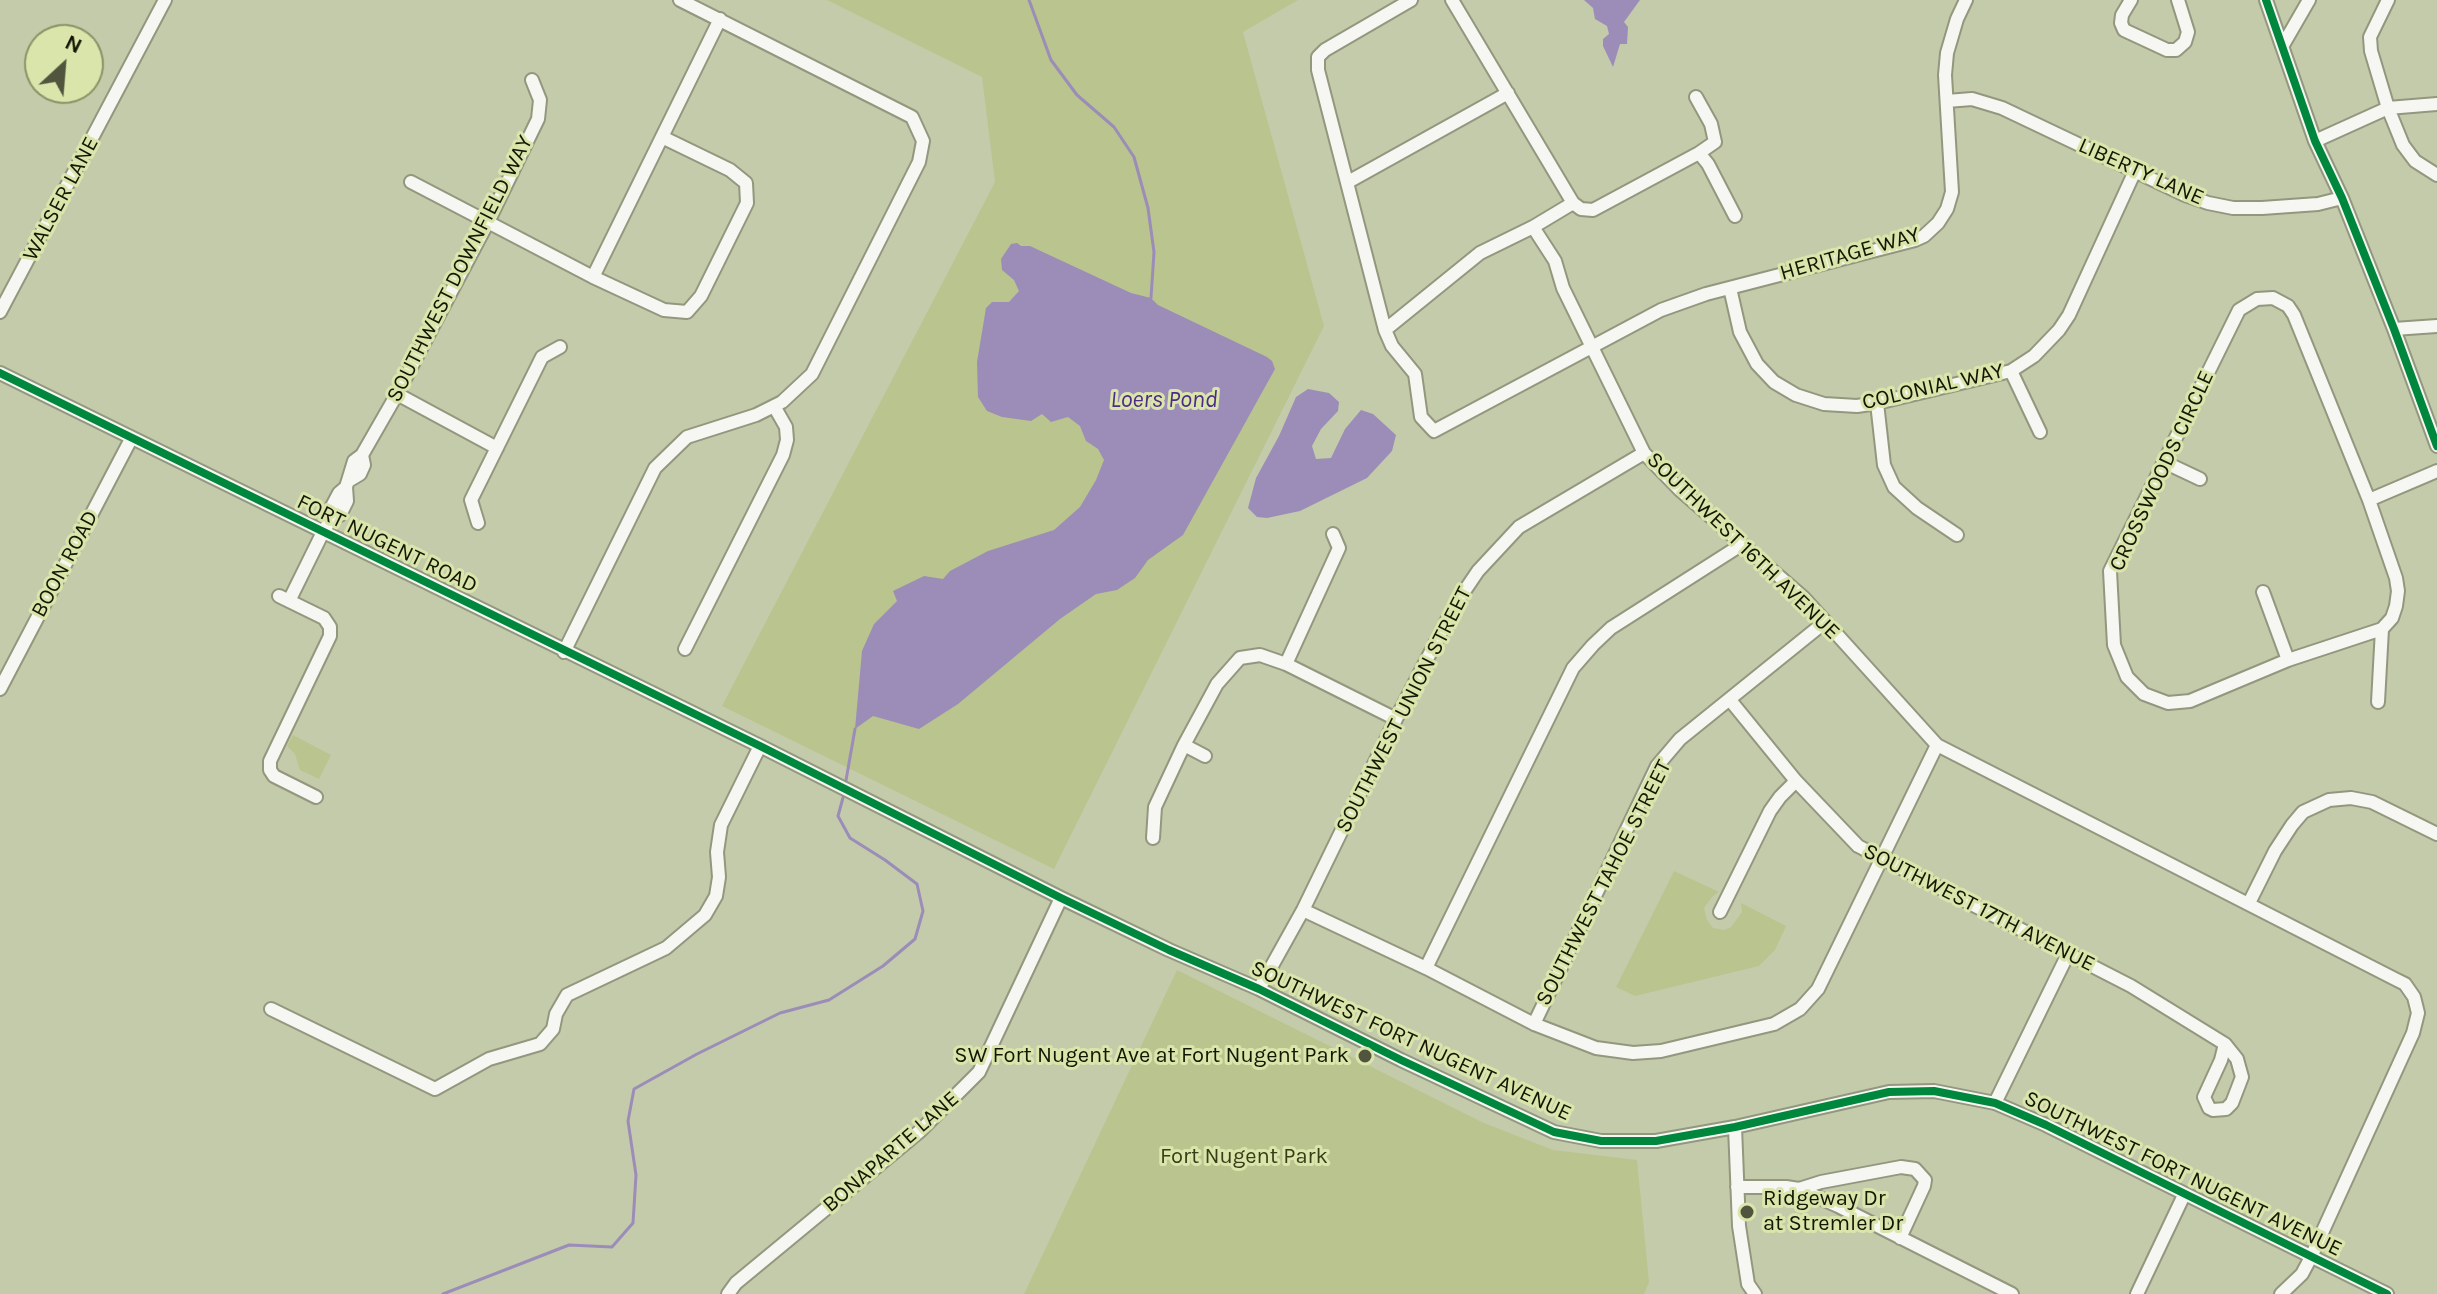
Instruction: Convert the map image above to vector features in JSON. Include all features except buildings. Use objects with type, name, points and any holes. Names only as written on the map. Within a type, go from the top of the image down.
[{"type":"street","name":"WALSER LANE","points":[[0,312],[165,0]]},
{"type":"street","points":[[564,652],[655,468],[687,437],[756,415],[782,402],[812,374],[919,162],[923,141],[912,117],[680,0]]},
{"type":"street","points":[[1411,0],[1318,57],[1318,70],[1385,330],[1480,253],[1573,203]]},
{"type":"street","points":[[1452,0],[1573,203],[1581,209],[1593,210],[1715,142],[1711,124],[1696,97]]},
{"type":"street","name":"HERITAGE WAY","points":[[1385,330],[1392,346],[1415,374],[1421,417],[1434,431],[1661,310],[1730,288],[1915,240],[1938,223],[1947,209],[1952,192],[1945,75],[1947,53],[1966,0]]},
{"type":"street","points":[[2131,0],[2122,15],[2124,30],[2167,50],[2176,50],[2185,42],[2188,32],[2178,0]]},
{"type":"street","points":[[2266,0],[2315,141],[2342,198],[2437,446]]},
{"type":"street","points":[[2283,45],[2309,0]]},
{"type":"street","points":[[2388,0],[2370,37],[2371,51],[2403,145],[2415,161],[2437,175]]},
{"type":"street","points":[[593,277],[720,19]]},
{"type":"street","name":"SOUTHWEST DOWNFIELD WAY","points":[[316,797],[274,776],[270,770],[271,758],[331,632],[330,625],[324,618],[284,599],[333,516],[340,515],[347,501],[348,484],[360,474],[364,465],[362,455],[488,222],[538,119],[540,100],[532,80]]},
{"type":"street","points":[[1348,182],[1508,93]]},
{"type":"street","name":"LIBERTY LANE","points":[[1947,101],[1972,99],[2002,108],[2208,203],[2233,208],[2262,208],[2318,204],[2342,198]]},
{"type":"street","points":[[2315,141],[2388,108],[2437,104]]},
{"type":"street","points":[[411,182],[593,277],[664,310],[687,312],[701,296],[747,203],[746,183],[730,170],[662,137]]},
{"type":"street","points":[[1699,153],[1735,216]]},
{"type":"street","name":"COLONIAL WAY","points":[[1730,288],[1740,332],[1757,364],[1774,382],[1796,395],[1824,404],[1857,406],[1877,403],[2011,371],[2034,356],[2069,315],[2135,171]]},
{"type":"street","name":"SOUTHWEST 16TH AVENUE","points":[[1533,227],[1555,261],[1563,288],[1644,453],[1741,545],[1804,598],[1937,745],[2405,984],[2414,997],[2418,1013],[2413,1033],[2311,1257],[2302,1274],[2281,1294]]},
{"type":"street","name":"CROSSWOODS CIRCLE","points":[[2273,298],[2288,306],[2369,500],[2398,591],[2392,618],[2382,629],[2288,660],[2190,701],[2168,703],[2144,694],[2127,677],[2114,645],[2110,571],[2239,310],[2257,299],[2273,298]]},
{"type":"street","points":[[2394,329],[2437,326]]},
{"type":"street","points":[[478,523],[471,500],[542,357],[560,347]]},
{"type":"street","points":[[2011,371],[2040,432]]},
{"type":"street","name":"FORT NUGENT ROAD","points":[[0,373],[760,746]]},
{"type":"street","points":[[397,394],[497,448]]},
{"type":"street","points":[[1877,403],[1884,465],[1894,487],[1917,508],[1957,535]]},
{"type":"street","points":[[685,649],[783,455],[786,427],[774,406]]},
{"type":"street","name":"BOON ROAD","points":[[0,689],[131,439]]},
{"type":"street","name":"SOUTHWEST UNION STREET","points":[[1259,989],[1303,910],[1455,605],[1478,571],[1519,527],[1644,453]]},
{"type":"street","points":[[2164,462],[2200,479]]},
{"type":"street","points":[[2369,500],[2437,471]]},
{"type":"street","points":[[1286,664],[1339,548],[1333,534]]},
{"type":"street","points":[[1426,968],[1573,668],[1611,628],[1741,545]]},
{"type":"street","points":[[2263,592],[2288,660]]},
{"type":"street","name":"SOUTHWEST TAHOE STREET","points":[[1534,1024],[1657,766],[1680,739],[1825,622]]},
{"type":"street","points":[[2378,702],[2382,629]]},
{"type":"street","points":[[1153,838],[1155,807],[1184,745],[1217,684],[1240,658],[1260,655],[1286,664],[1396,719]]},
{"type":"street","name":"SOUTHWEST 17TH AVENUE","points":[[1730,700],[1796,781],[1858,846],[2131,986],[2225,1044]]},
{"type":"street","points":[[1184,745],[1205,756]]},
{"type":"street","points":[[1303,910],[1426,968],[1534,1024],[1596,1048],[1633,1053],[1661,1051],[1774,1024],[1800,1009],[1818,989],[1937,745]]},
{"type":"street","points":[[271,1009],[435,1089],[489,1059],[540,1044],[553,1029],[556,1014],[567,995],[666,948],[705,915],[716,896],[721,825],[760,746]]},
{"type":"street","name":"SOUTHWEST FORT NUGENT AVENUE","points":[[760,746],[1061,898],[1259,989],[1554,1132],[1601,1141],[1656,1141],[1735,1127],[1889,1092],[1934,1091],[1995,1103],[2046,1125],[2387,1294]]},
{"type":"street","points":[[1720,912],[1770,811],[1796,781]]},
{"type":"street","points":[[2249,903],[2292,825],[2303,812],[2329,800],[2351,798],[2372,802],[2437,834]]},
{"type":"street","name":"BONAPARTE LANE","points":[[728,1294],[736,1283],[920,1131],[979,1072],[1061,898]]},
{"type":"street","points":[[1995,1103],[2068,954]]},
{"type":"street","points":[[2225,1044],[2237,1059],[2242,1077],[2232,1103],[2226,1109],[2213,1110],[2204,1097],[2225,1044]]},
{"type":"street","points":[[1735,1127],[1739,1226],[1748,1284],[1755,1294]]},
{"type":"street","points":[[1799,1189],[1901,1167],[1915,1169],[1925,1180],[1924,1186],[1900,1238]]},
{"type":"street","points":[[1737,1187],[1799,1189],[1831,1202],[2012,1294]]},
{"type":"street","points":[[2137,1294],[2184,1195]]},
{"type":"green space","points":[[827,0],[1298,0],[1243,32],[1324,326],[1054,869],[722,706],[995,182],[982,77]]},
{"type":"green space","points":[[293,735],[331,755],[319,779],[300,770],[295,754],[287,746]]},
{"type":"green space","points":[[1674,871],[1719,892],[1704,908],[1713,928],[1724,930],[1731,927],[1742,912],[1741,903],[1786,926],[1775,950],[1759,966],[1635,996],[1616,987]]},
{"type":"green space","name":"Fort Nugent Park","points":[[1177,970],[1484,1123],[1553,1150],[1637,1160],[1649,1282],[1644,1294],[1024,1294]]},
{"type":"water","points":[[1584,0],[1640,0],[1624,22],[1628,27],[1627,44],[1620,44],[1613,67],[1603,46],[1603,39],[1609,34],[1607,26],[1595,19],[1593,8]]},
{"type":"water","name":"Loers Pond","points":[[1011,244],[1030,246],[1131,293],[1151,298],[1158,305],[1267,357],[1275,369],[1183,535],[1148,560],[1135,578],[1117,590],[1096,594],[1060,619],[958,704],[919,729],[873,716],[855,729],[862,651],[874,624],[897,601],[893,591],[924,576],[943,579],[950,571],[988,551],[1054,530],[1080,507],[1104,460],[1098,449],[1086,441],[1080,426],[1068,417],[1051,422],[1042,414],[1031,421],[1002,417],[987,411],[978,397],[977,362],[986,308],[992,302],[1009,302],[1019,291],[1014,280],[1002,270],[1001,259]]},
{"type":"water","points":[[1308,389],[1329,393],[1339,402],[1338,411],[1321,429],[1312,446],[1316,459],[1331,458],[1345,429],[1361,410],[1373,414],[1396,435],[1392,451],[1367,478],[1300,511],[1257,517],[1248,508],[1256,478],[1296,397]]},
{"type":"waterway","points":[[1029,0],[1051,60],[1077,95],[1114,127],[1134,157],[1148,208],[1154,252],[1151,298]]},
{"type":"waterway","points":[[845,786],[855,729]]},
{"type":"waterway","points":[[443,1294],[569,1245],[612,1247],[633,1223],[636,1175],[628,1121],[634,1089],[780,1013],[829,1000],[883,966],[915,939],[923,911],[917,884],[850,838],[838,816],[844,794]]},
{"type":"cycle path","points":[[2266,0],[2315,141],[2342,198],[2437,446]]},
{"type":"cycle path","points":[[0,373],[760,746],[1061,898],[1259,989],[1554,1132],[1601,1141],[1656,1141],[1735,1127],[1889,1092],[1934,1091],[1995,1103],[2046,1125],[2387,1294]]},
{"type":"place","name":"SW Fort Nugent Ave at Fort Nugent Park","points":[[1365,1056]]},
{"type":"place","name":"Ridgeway Dr at Stremler Dr","points":[[1747,1212]]}]
